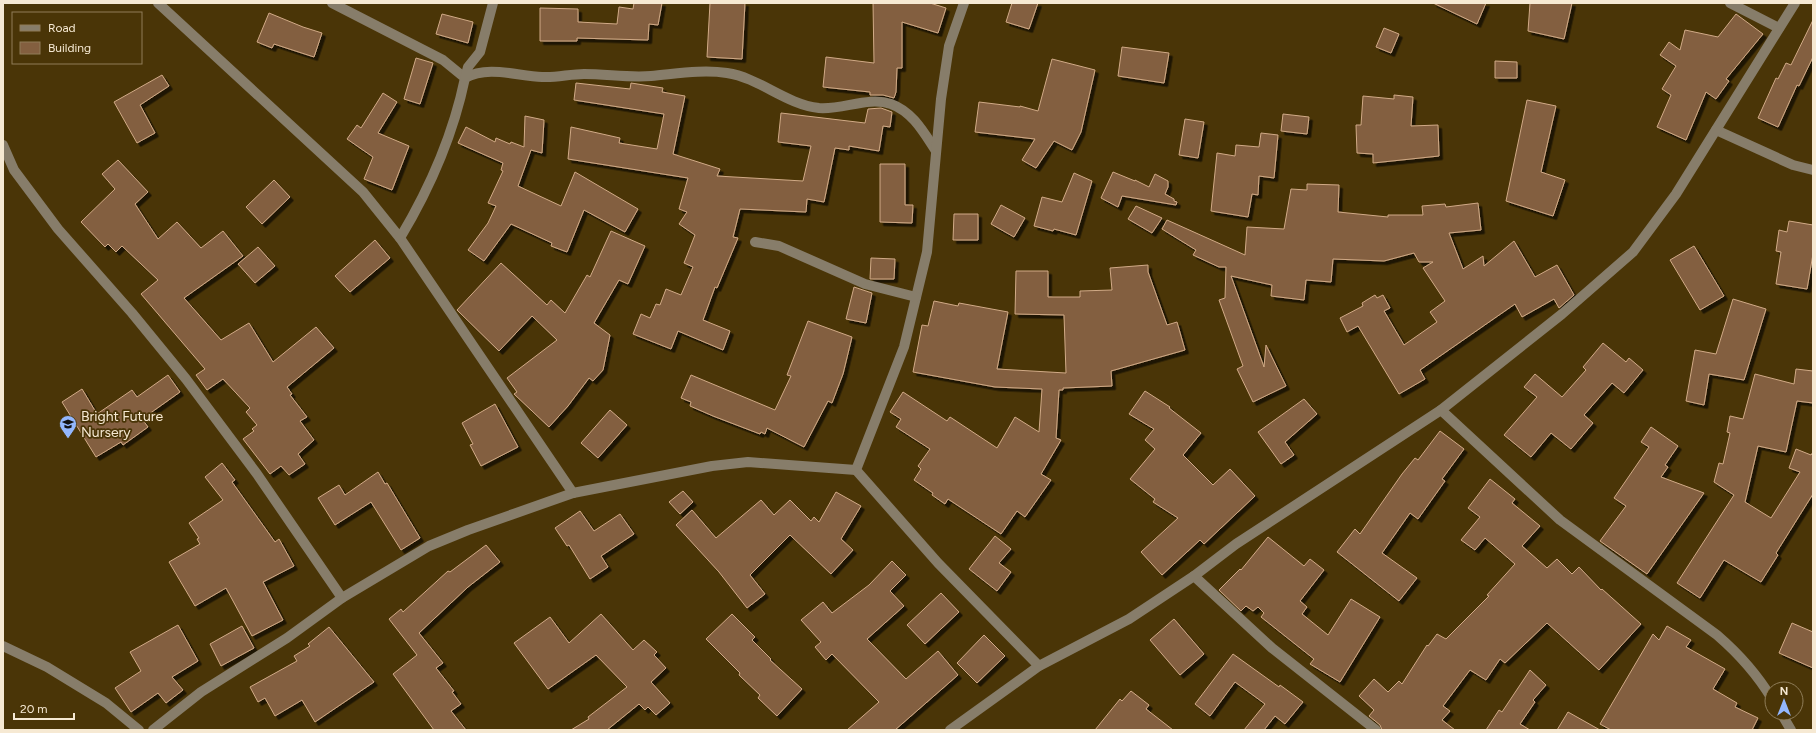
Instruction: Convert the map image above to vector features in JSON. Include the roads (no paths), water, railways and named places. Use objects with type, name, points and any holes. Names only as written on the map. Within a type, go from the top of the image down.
[{"type":"street","points":[[158,3],[363,192],[400,238],[573,494]]},
{"type":"street","points":[[332,3],[443,60],[465,78]]},
{"type":"street","points":[[400,238],[420,204],[448,142],[459,108],[468,67],[480,52],[493,3]]},
{"type":"street","points":[[856,470],[904,347],[927,252],[941,99],[949,46],[964,3]]},
{"type":"street","points":[[1730,3],[1779,28]]},
{"type":"street","points":[[950,730],[1039,666],[1129,619],[1194,576],[1236,544],[1441,410],[1562,314],[1633,252],[1676,194],[1795,3]]},
{"type":"street","points":[[465,78],[472,74],[488,72],[554,78],[565,75],[586,74],[650,76],[672,73],[727,73],[771,89],[802,105],[835,109],[870,102],[890,104],[909,114],[936,151]]},
{"type":"street","points":[[1716,130],[1793,165],[1813,170]]},
{"type":"street","points":[[3,145],[14,170],[58,229],[132,313],[186,380],[257,474],[342,598]]},
{"type":"street","points":[[755,242],[779,246],[865,284],[916,297]]},
{"type":"street","points":[[1441,410],[1560,520],[1711,630],[1738,654],[1764,686]]},
{"type":"street","points":[[153,730],[201,692],[287,638],[342,598],[429,546],[468,530],[573,494],[712,466],[748,462],[856,470],[938,563],[1039,666]]},
{"type":"street","points":[[1194,576],[1272,648],[1376,730]]},
{"type":"street","points":[[3,646],[47,667],[106,703],[139,730]]},
{"type":"street","points":[[1786,721],[1791,730]]},
{"type":"place","name":"Bright Future Nursery","points":[[68,439]]}]
